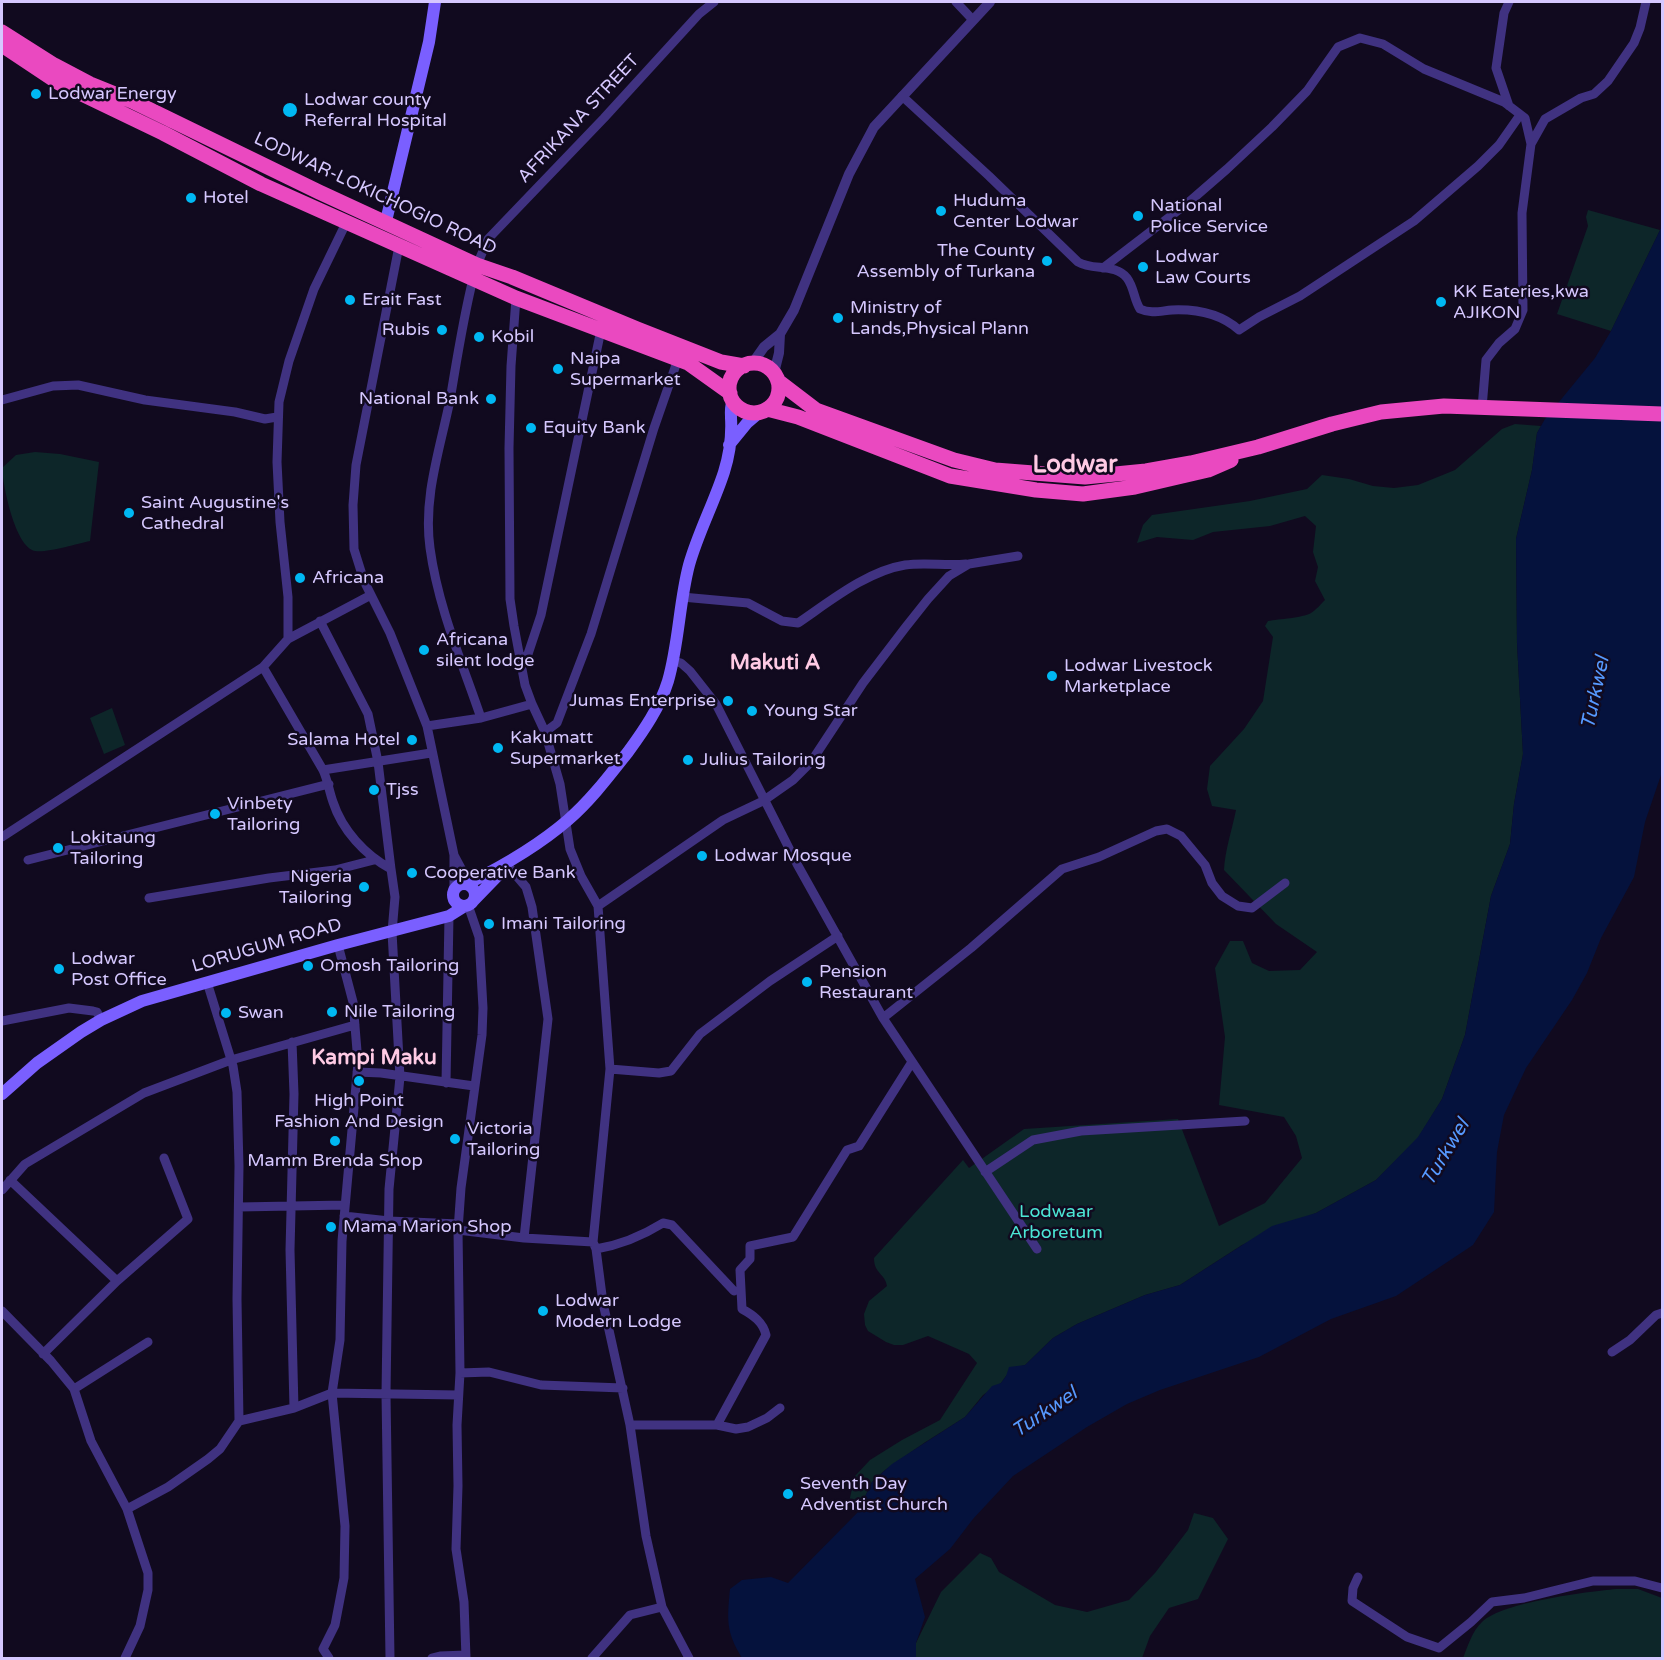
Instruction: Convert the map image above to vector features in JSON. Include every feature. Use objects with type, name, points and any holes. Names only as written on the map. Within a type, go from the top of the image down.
[{"type":"highway","name":"LODWAR-LOKICHOGIO ROAD","points":[[2,32],[54,65],[90,84],[132,101],[386,222],[516,298],[688,363],[731,397]]},
{"type":"highway","name":"LODWAR-LOKICHOGIO ROAD","points":[[2,45],[59,83],[261,184],[399,246],[475,272],[512,277],[721,362],[748,365]]},
{"type":"highway","points":[[1258,447],[1208,470],[1135,487],[1083,494],[1048,491],[951,476],[798,417],[764,411],[744,411],[731,397],[732,377],[748,365],[760,364],[816,410],[954,460],[995,470],[1085,477],[1146,471],[1258,447],[1332,423],[1381,412],[1444,406],[1662,414]]},
{"type":"highway","points":[[764,411],[777,397],[776,377]]},
{"type":"main road","points":[[386,222],[429,42],[435,2]]},
{"type":"main road","points":[[427,921],[446,908],[460,885],[510,863],[566,821],[605,782],[644,729],[662,698],[673,661],[682,597],[689,568],[703,521],[724,471],[732,417],[731,397]]},
{"type":"main road","points":[[729,446],[747,423],[764,411]]},
{"type":"main road","name":"LORUGUM ROAD","points":[[2,1094],[37,1063],[101,1020],[160,995],[449,916],[468,904],[510,863]]},
{"type":"main road","points":[[453,894],[457,904],[468,904],[474,891],[469,883]]},
{"type":"street","name":"AFRIKANA STREET","points":[[481,718],[437,587],[428,524],[429,498],[450,400],[463,319],[475,272],[488,239],[604,118],[699,14],[714,2]]},
{"type":"street","points":[[956,2],[973,20]]},
{"type":"street","points":[[748,365],[780,334],[794,310],[862,147],[874,127],[990,2]]},
{"type":"street","points":[[1509,2],[1504,13],[1496,68],[1510,107]]},
{"type":"street","points":[[1531,144],[1545,119],[1581,98],[1594,94],[1617,69],[1638,35],[1646,2]]},
{"type":"street","points":[[1103,268],[1189,202],[1272,127],[1307,90],[1338,47],[1360,38],[1383,44],[1424,69],[1504,102],[1525,118],[1531,144],[1522,213],[1523,310],[1515,329],[1499,343],[1486,360],[1482,408]]},
{"type":"street","points":[[902,96],[1078,262],[1085,266],[1119,271],[1127,277],[1140,309],[1152,313],[1180,310],[1212,314],[1239,330],[1259,316],[1300,296],[1414,221],[1499,146],[1520,115]]},
{"type":"street","points":[[288,639],[288,597],[280,522],[277,417],[282,385],[300,329],[322,270],[346,223]]},
{"type":"street","points":[[399,246],[356,465],[354,549],[359,568],[390,633],[427,726],[454,855],[453,894]]},
{"type":"street","points":[[516,298],[511,366],[510,599],[520,663],[532,705],[545,732],[560,784],[570,849],[581,876],[598,906],[610,1069],[594,1245],[603,1303],[630,1425],[646,1536],[662,1606],[689,1659]]},
{"type":"street","points":[[520,663],[528,654],[541,615],[601,330]]},
{"type":"street","points":[[776,377],[780,334]]},
{"type":"street","points":[[545,732],[557,723],[591,634],[654,428],[678,359]]},
{"type":"street","points":[[2,400],[53,386],[78,385],[146,400],[235,412],[265,419],[277,417]]},
{"type":"street","points":[[682,597],[748,603],[782,621],[798,622],[849,588],[904,565],[946,566],[1018,556]]},
{"type":"street","points":[[598,906],[723,820],[763,801],[793,780],[811,762],[863,682],[928,599],[949,576],[969,564]]},
{"type":"street","points":[[2,837],[262,667],[288,639],[371,595]]},
{"type":"street","points":[[320,621],[368,714],[378,762],[395,897],[392,932],[400,1077],[389,1189],[386,1394],[390,1659]]},
{"type":"street","points":[[673,661],[681,663],[690,671],[716,705],[763,801],[883,1018],[1037,1249]]},
{"type":"street","points":[[262,667],[322,770],[329,784],[332,801],[348,831],[374,860],[391,869]]},
{"type":"street","points":[[427,726],[481,718],[532,705]]},
{"type":"street","points":[[322,770],[431,753]]},
{"type":"street","points":[[28,860],[329,784]]},
{"type":"street","points":[[883,1018],[970,948],[1062,869],[1099,857],[1156,831],[1167,830],[1181,836],[1205,865],[1216,890],[1238,906],[1252,908],[1285,884]]},
{"type":"street","points":[[454,855],[469,883]]},
{"type":"street","points":[[149,898],[269,878],[335,870],[374,860]]},
{"type":"street","points":[[510,863],[526,887],[532,908],[548,1019],[524,1238]]},
{"type":"street","points":[[432,1659],[440,1656],[466,1657],[464,1602],[456,1549],[460,1373],[458,1227],[482,1035],[483,987],[479,937],[468,904]]},
{"type":"street","points":[[446,1083],[449,916]]},
{"type":"street","points":[[610,1069],[659,1073],[670,1071],[709,1026],[838,936]]},
{"type":"street","points":[[329,1659],[323,1649],[335,1625],[344,1578],[345,1526],[332,1393],[340,1340],[344,1216],[357,1072],[353,1002],[338,945]]},
{"type":"street","points":[[127,1509],[168,1487],[208,1459],[220,1449],[239,1420],[237,1092],[231,1060],[207,982]]},
{"type":"street","points":[[2,1021],[69,1008],[97,1012],[101,1020]]},
{"type":"street","points":[[2,1190],[25,1164],[144,1093],[231,1060],[355,1025]]},
{"type":"street","points":[[292,1042],[294,1094],[290,1250],[294,1408]]},
{"type":"street","points":[[717,1425],[766,1335],[756,1317],[742,1309],[740,1270],[750,1259],[750,1246],[793,1237],[847,1150],[859,1146],[912,1062]]},
{"type":"street","points":[[357,1072],[381,1073],[474,1086]]},
{"type":"street","points":[[985,1172],[1033,1140],[1043,1138],[1082,1131],[1245,1121]]},
{"type":"street","points":[[43,1354],[117,1281],[188,1219],[164,1158]]},
{"type":"street","points":[[10,1180],[117,1281]]},
{"type":"street","points":[[238,1207],[345,1205]]},
{"type":"street","points":[[344,1216],[458,1227],[524,1238],[616,1246],[663,1223],[672,1225],[734,1291]]},
{"type":"street","points":[[2,1311],[74,1389],[91,1442],[127,1509],[148,1573],[148,1590],[140,1626],[125,1659]]},
{"type":"street","points":[[1612,1352],[1662,1313]]},
{"type":"street","points":[[74,1389],[148,1342]]},
{"type":"street","points":[[460,1373],[489,1372],[541,1385],[623,1388]]},
{"type":"street","points":[[239,1420],[294,1408],[332,1393],[458,1395]]},
{"type":"street","points":[[630,1425],[717,1425],[736,1429],[748,1427],[767,1418],[780,1408]]},
{"type":"street","points":[[1358,1577],[1353,1588],[1352,1601],[1407,1637],[1439,1648],[1492,1602],[1524,1598],[1593,1581],[1635,1581],[1662,1588]]},
{"type":"street","points":[[592,1659],[630,1615],[662,1606]]},
{"type":"green space","points":[[1588,210],[1660,230],[1611,331],[1557,314],[1588,226],[1586,217]]},
{"type":"green space","name":"Lodwaar Arboretum","points":[[1515,424],[1541,426],[1537,433],[1532,470],[1516,539],[1517,643],[1523,754],[1510,844],[1491,896],[1465,1035],[1442,1099],[1418,1138],[1376,1180],[1316,1213],[1242,1245],[1180,1285],[1145,1295],[1077,1324],[1053,1338],[1025,1365],[1018,1367],[1001,1383],[983,1395],[965,1417],[885,1470],[872,1482],[858,1511],[849,1502],[855,1476],[870,1460],[940,1420],[977,1363],[969,1354],[928,1336],[903,1345],[886,1342],[868,1331],[864,1314],[869,1301],[887,1286],[874,1263],[874,1258],[963,1160],[969,1168],[1024,1129],[1178,1119],[1219,1226],[1265,1203],[1302,1158],[1296,1136],[1284,1117],[1219,1105],[1225,1037],[1215,968],[1230,941],[1243,941],[1252,963],[1269,971],[1300,970],[1317,952],[1276,924],[1224,870],[1236,810],[1212,806],[1207,789],[1210,766],[1244,729],[1263,701],[1273,637],[1265,626],[1268,621],[1307,615],[1325,600],[1315,581],[1318,567],[1313,552],[1316,526],[1305,516],[1270,526],[1213,532],[1193,540],[1157,537],[1137,543],[1143,525],[1152,515],[1250,501],[1307,489],[1322,475],[1373,486],[1394,488],[1418,485],[1455,470],[1502,429]]},
{"type":"green space","points":[[35,452],[60,454],[99,462],[90,541],[54,550],[35,551],[28,547],[22,539],[11,515],[2,468],[16,455]]},
{"type":"green space","points":[[112,708],[125,745],[104,754],[90,718]]},
{"type":"green space","points":[[1194,1513],[1213,1518],[1228,1539],[1198,1599],[1169,1608],[1150,1636],[1142,1658],[916,1658],[916,1643],[941,1592],[980,1553],[991,1558],[999,1572],[1055,1605],[1087,1612],[1129,1600],[1155,1573],[1188,1530]]},
{"type":"green space","points":[[1616,1589],[1638,1589],[1662,1598],[1662,1658],[1463,1658],[1476,1630],[1482,1622],[1493,1615],[1546,1599]]},
{"type":"water","name":"Turkwel","points":[[1662,226],[1661,775],[1645,822],[1634,877],[1601,938],[1587,973],[1572,1000],[1526,1068],[1504,1115],[1497,1152],[1494,1212],[1473,1245],[1396,1296],[1331,1319],[1259,1357],[1160,1390],[1127,1404],[1087,1427],[1013,1476],[973,1519],[950,1549],[915,1579],[925,1617],[916,1643],[916,1658],[742,1658],[730,1633],[728,1609],[730,1589],[742,1580],[771,1577],[788,1583],[858,1512],[872,1482],[892,1464],[965,1417],[992,1386],[1001,1383],[1009,1367],[1025,1365],[1053,1338],[1077,1324],[1145,1295],[1180,1285],[1272,1226],[1316,1213],[1376,1180],[1418,1137],[1442,1099],[1465,1035],[1491,896],[1510,844],[1523,754],[1517,643],[1516,539],[1532,470],[1537,433],[1545,419],[1595,358],[1611,331]]},
{"type":"place","name":"Lodwar Energy","points":[[36,94]]},
{"type":"place","name":"Lodwar county Referral Hospital","points":[[290,110]]},
{"type":"place","name":"Hotel","points":[[191,198]]},
{"type":"place","name":"Huduma Center Lodwar","points":[[941,211]]},
{"type":"place","name":"National Police Service","points":[[1138,216]]},
{"type":"place","name":"The County Assembly of Turkana","points":[[1047,261]]},
{"type":"place","name":"Lodwar Law Courts","points":[[1143,267]]},
{"type":"place","name":"Erait Fast","points":[[350,300]]},
{"type":"place","name":"KK Eateries,kwa AJIKON","points":[[1441,302]]},
{"type":"place","name":"Ministry of Lands,Physical Plann","points":[[838,318]]},
{"type":"place","name":"Rubis","points":[[442,330]]},
{"type":"place","name":"Kobil","points":[[479,337]]},
{"type":"place","name":"Naipa Supermarket","points":[[558,369]]},
{"type":"place","name":"National Bank","points":[[491,399]]},
{"type":"place","name":"Equity Bank","points":[[531,428]]},
{"type":"place","name":"Saint Augustine's Cathedral","points":[[129,513]]},
{"type":"place","name":"Africana","points":[[300,578]]},
{"type":"place","name":"Africana silent lodge","points":[[424,650]]},
{"type":"place","name":"Lodwar Livestock Marketplace","points":[[1052,676]]},
{"type":"place","name":"Jumas Enterprise","points":[[728,701]]},
{"type":"place","name":"Young Star","points":[[752,711]]},
{"type":"place","name":"Salama Hotel","points":[[412,740]]},
{"type":"place","name":"Kakumatt Supermarket","points":[[498,748]]},
{"type":"place","name":"Julius Tailoring","points":[[688,760]]},
{"type":"place","name":"Tjss","points":[[374,790]]},
{"type":"place","name":"Vinbety Tailoring","points":[[215,814]]},
{"type":"place","name":"Lokitaung Tailoring","points":[[58,848]]},
{"type":"place","name":"Lodwar Mosque","points":[[702,856]]},
{"type":"place","name":"Cooperative Bank","points":[[412,873]]},
{"type":"place","name":"Nigeria Tailoring","points":[[364,887]]},
{"type":"place","name":"Imani Tailoring","points":[[489,924]]},
{"type":"place","name":"Omosh Tailoring","points":[[308,966]]},
{"type":"place","name":"Lodwar Post Office","points":[[59,969]]},
{"type":"place","name":"Pension Restaurant","points":[[807,982]]},
{"type":"place","name":"Nile Tailoring","points":[[332,1012]]},
{"type":"place","name":"Swan","points":[[226,1013]]},
{"type":"place","name":"High Point Fashion And Design","points":[[359,1081]]},
{"type":"place","name":"Victoria Tailoring","points":[[455,1139]]},
{"type":"place","name":"Mamm Brenda Shop","points":[[335,1141]]},
{"type":"place","name":"Mama Marion Shop","points":[[331,1227]]},
{"type":"place","name":"Lodwar Modern Lodge","points":[[543,1311]]},
{"type":"place","name":"Seventh Day Adventist Church","points":[[788,1494]]},
{"type":"district","name":"Lodwar","points":[[1075,466]]},
{"type":"district","name":"Makuti A","points":[[775,663]]},
{"type":"district","name":"Kampi Maku","points":[[374,1058]]}]
